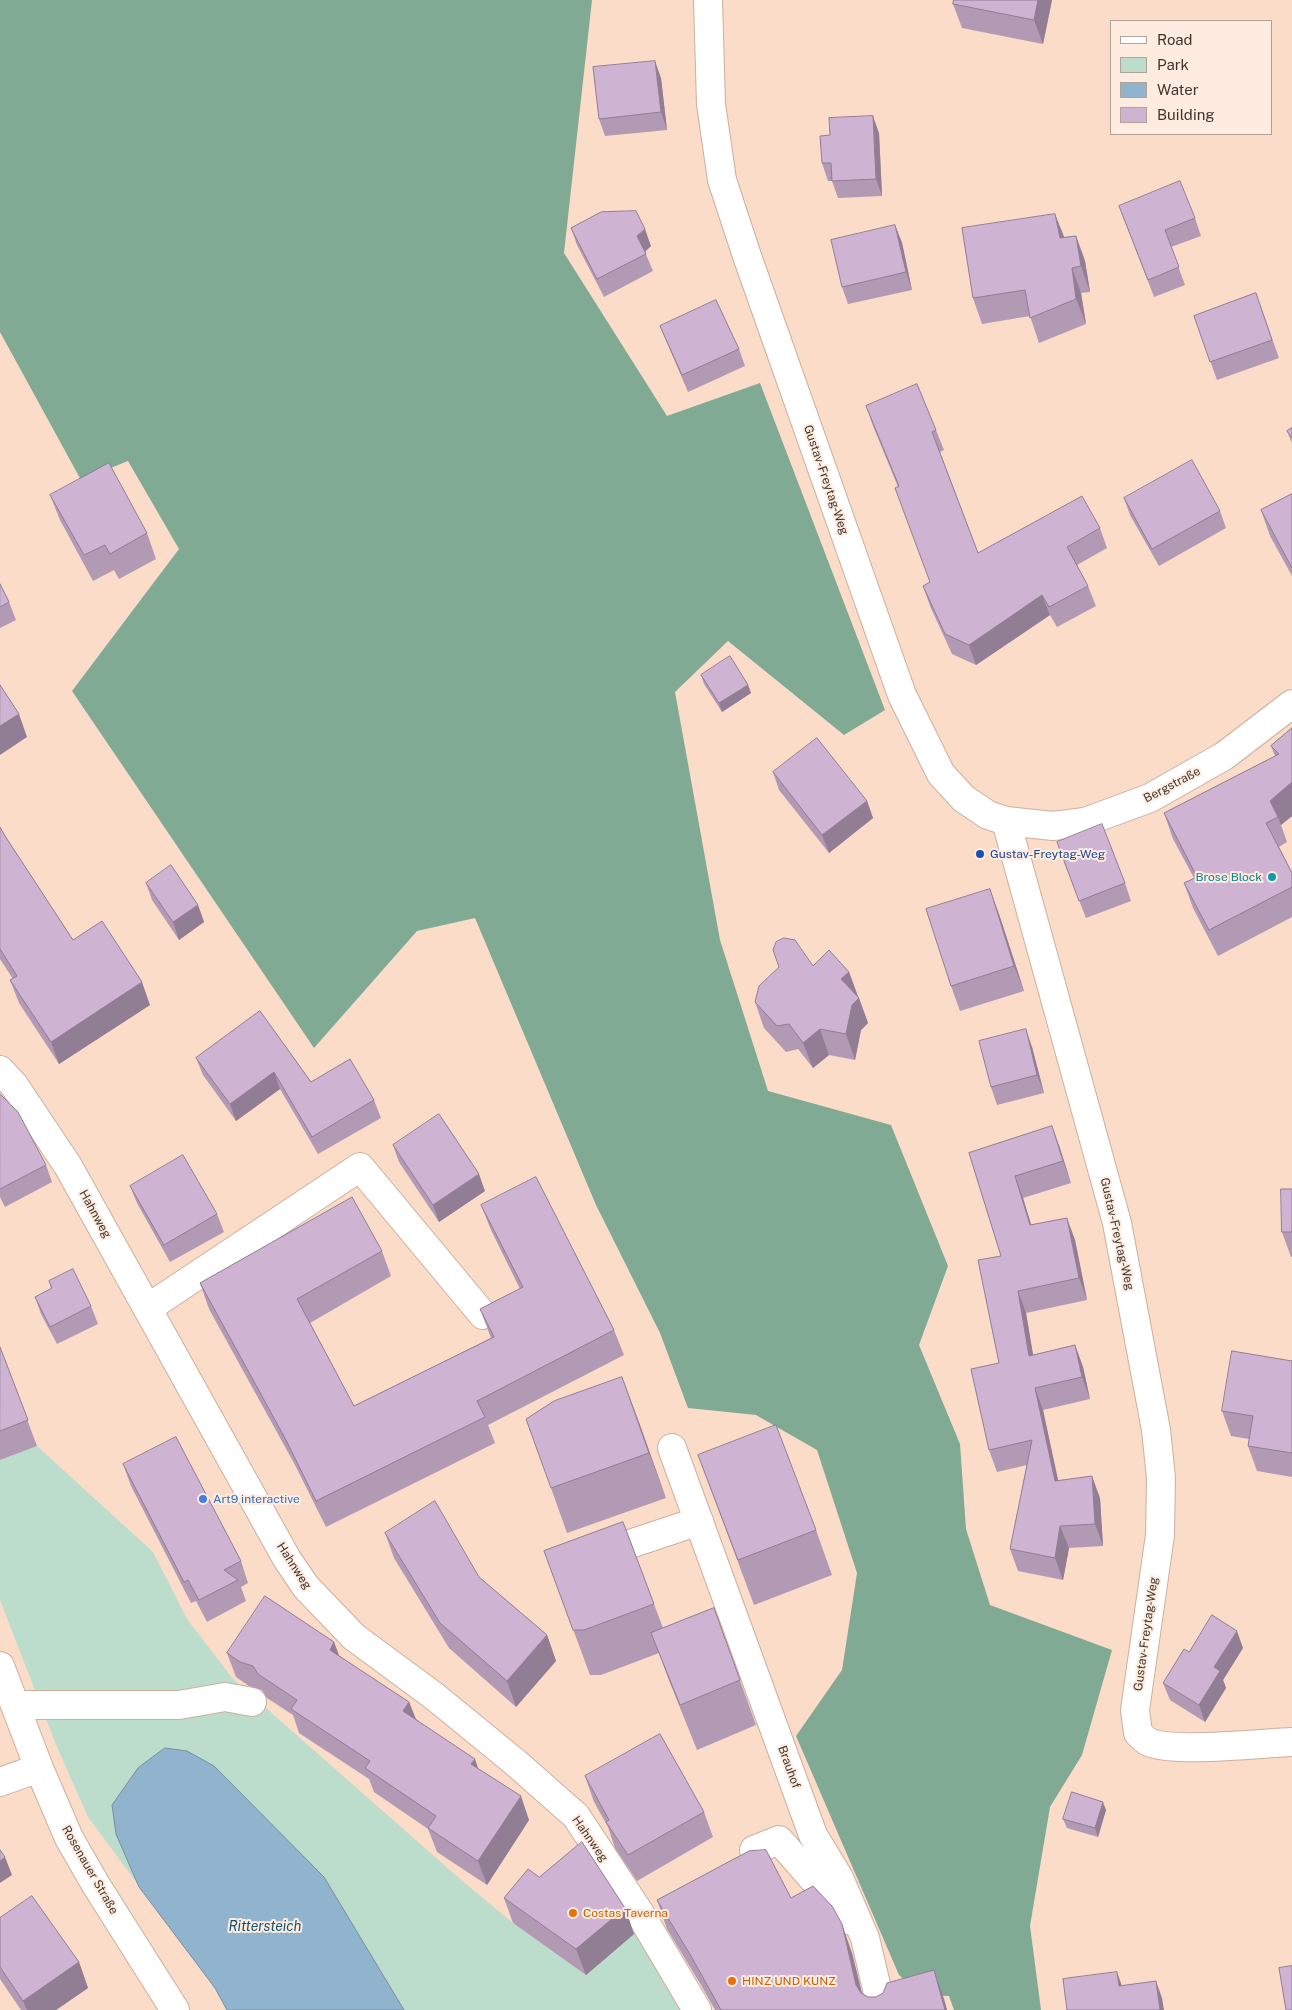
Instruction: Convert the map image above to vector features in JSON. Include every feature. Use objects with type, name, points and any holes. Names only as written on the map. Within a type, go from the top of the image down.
[{"type":"street","name":"Gustav-Freytag-Weg","points":[[708,0],[711,104],[722,180],[902,695],[941,774],[964,799],[988,814],[1006,821],[1117,1224],[1156,1430],[1161,1478],[1160,1535],[1135,1710],[1138,1733],[1148,1741],[1160,1745],[1200,1747],[1292,1742]]},
{"type":"street","name":"Bergstraße","points":[[1006,821],[1053,826],[1086,822],[1150,798],[1224,756],[1292,704]]},
{"type":"street","name":"Hahnweg","points":[[0,1070],[14,1085],[68,1166],[287,1559],[306,1587],[354,1637],[434,1696],[516,1763],[576,1816],[640,1912],[697,2010]]},
{"type":"street","points":[[148,1308],[360,1166],[483,1315]]},
{"type":"street","name":"Brauhof","points":[[672,1448],[813,1834],[839,1878],[865,1938],[882,2010]]},
{"type":"street","points":[[618,1548],[699,1521]]},
{"type":"street","name":"Rosenauer Straße","points":[[0,1666],[39,1768],[69,1838],[175,2010]]},
{"type":"street","points":[[15,1705],[179,1705],[225,1697],[252,1702]]},
{"type":"street","points":[[0,1782],[39,1768]]},
{"type":"street","points":[[754,1850],[779,1840],[865,1938]]},
{"type":"green space","points":[[0,0],[592,0],[564,253],[667,416],[760,383],[885,710],[844,735],[728,641],[675,692],[720,940],[768,1091],[891,1125],[948,1266],[919,1345],[960,1444],[966,1529],[990,1605],[1112,1650],[1082,1755],[1050,1807],[1030,1926],[1041,2010],[954,2010],[949,1996],[921,1995],[899,1975],[796,1736],[842,1670],[857,1573],[817,1450],[756,1415],[688,1408],[660,1333],[596,1205],[475,918],[417,931],[314,1048],[72,691],[179,549],[128,461],[81,480],[0,332]]},
{"type":"green space","points":[[37,1446],[153,1552],[187,1619],[233,1679],[460,1879],[513,1923],[585,1974],[638,1930],[681,2010],[227,2010],[215,1988],[88,1817],[57,1747],[0,1600],[0,1460]]},
{"type":"water","name":"Rittersteich","points":[[165,1748],[187,1751],[214,1766],[324,1877],[404,2010],[227,2010],[215,1988],[139,1887],[116,1834],[112,1805],[138,1768]]},
{"type":"building","points":[[954,0],[1038,0],[1034,20],[953,4]]},
{"type":"building","points":[[655,61],[661,112],[599,119],[593,67]]},
{"type":"building","points":[[873,116],[876,179],[832,181],[831,163],[822,163],[820,136],[830,135],[829,118]]},
{"type":"building","points":[[1180,181],[1195,218],[1165,230],[1179,267],[1148,280],[1119,206]]},
{"type":"building","points":[[636,211],[645,229],[637,236],[646,254],[597,279],[571,228],[601,212]]},
{"type":"building","points":[[1055,214],[1060,238],[1076,236],[1081,266],[1072,268],[1076,299],[1030,318],[1025,290],[973,298],[962,228]]},
{"type":"building","points":[[895,225],[906,272],[842,287],[831,240]]},
{"type":"building","points":[[1256,293],[1272,340],[1210,362],[1194,316]]},
{"type":"building","points":[[716,300],[739,349],[682,375],[660,326]]},
{"type":"building","points":[[917,384],[936,430],[932,432],[978,553],[1082,496],[1100,528],[1067,547],[1088,586],[1049,607],[1042,595],[969,645],[945,634],[923,586],[930,582],[895,488],[899,486],[866,406]]},
{"type":"building","points":[[1292,428],[1292,438],[1287,431]]},
{"type":"building","points":[[1192,460],[1220,511],[1152,549],[1124,498]]},
{"type":"building","points":[[109,463],[147,533],[110,554],[105,545],[84,555],[50,495]]},
{"type":"building","points":[[1292,494],[1292,568],[1261,510]]},
{"type":"building","points":[[0,584],[9,602],[0,607]]},
{"type":"building","points":[[730,656],[748,685],[719,703],[701,675]]},
{"type":"building","points":[[0,685],[19,714],[0,726]]},
{"type":"building","points":[[1292,728],[1292,782],[1270,801],[1278,817],[1266,823],[1292,873],[1292,887],[1209,930],[1184,883],[1197,877],[1164,813],[1279,754],[1271,746]]},
{"type":"building","points":[[817,738],[867,801],[822,835],[773,772]]},
{"type":"building","points":[[1102,824],[1125,883],[1079,901],[1057,842]]},
{"type":"building","points":[[0,827],[73,940],[102,921],[142,982],[51,1042],[10,980],[17,976],[0,949]]},
{"type":"building","points":[[171,865],[198,905],[173,922],[146,883]]},
{"type":"building","points":[[990,889],[1014,966],[951,986],[926,909]]},
{"type":"building","points":[[784,938],[795,940],[813,966],[829,950],[849,972],[841,979],[859,998],[852,1005],[846,1034],[820,1029],[803,1043],[789,1024],[777,1026],[755,1002],[759,986],[779,967],[773,950],[776,942]]},
{"type":"building","points":[[260,1011],[311,1082],[350,1059],[374,1100],[312,1137],[274,1072],[230,1104],[196,1058]]},
{"type":"building","points":[[1026,1029],[1037,1075],[991,1087],[979,1041]]},
{"type":"building","points":[[0,1094],[18,1112],[46,1165],[0,1189]]},
{"type":"building","points":[[439,1114],[479,1174],[433,1205],[393,1145]]},
{"type":"building","points":[[1052,1126],[1063,1161],[1015,1176],[1030,1225],[1067,1218],[1079,1278],[1018,1291],[1029,1356],[1075,1345],[1082,1377],[1035,1388],[1055,1481],[1092,1476],[1095,1524],[1060,1526],[1055,1558],[1010,1549],[1032,1440],[989,1450],[971,1369],[999,1363],[978,1260],[1001,1256],[969,1153]]},
{"type":"building","points":[[183,1155],[217,1214],[164,1245],[130,1186]]},
{"type":"building","points":[[536,1177],[614,1330],[477,1401],[485,1417],[316,1501],[286,1440],[200,1283],[352,1197],[382,1251],[297,1299],[354,1406],[494,1337],[480,1309],[523,1287],[481,1205]]},
{"type":"building","points":[[1281,1189],[1292,1189],[1292,1232],[1282,1232]]},
{"type":"building","points":[[73,1269],[91,1306],[50,1327],[35,1297],[52,1288],[49,1281]]},
{"type":"building","points":[[0,1347],[28,1420],[0,1431]]},
{"type":"building","points":[[1232,1351],[1292,1361],[1292,1453],[1248,1446],[1253,1416],[1222,1411]]},
{"type":"building","points":[[622,1377],[649,1453],[551,1488],[526,1419],[554,1401]]},
{"type":"building","points":[[776,1425],[816,1530],[738,1560],[698,1455]]},
{"type":"building","points":[[176,1437],[241,1561],[224,1570],[238,1580],[199,1600],[188,1580],[184,1582],[123,1464]]},
{"type":"building","points":[[435,1501],[479,1577],[547,1635],[507,1681],[440,1623],[385,1533]]},
{"type":"building","points":[[623,1522],[654,1604],[584,1630],[573,1630],[544,1551]]},
{"type":"building","points":[[265,1596],[334,1642],[330,1650],[409,1702],[403,1711],[475,1759],[471,1764],[521,1796],[478,1861],[428,1828],[436,1816],[365,1768],[370,1761],[291,1709],[297,1700],[258,1674],[253,1666],[240,1662],[227,1653]]},
{"type":"building","points":[[714,1608],[740,1680],[680,1705],[651,1633]]},
{"type":"building","points":[[1212,1615],[1237,1631],[1214,1667],[1220,1671],[1199,1705],[1163,1683],[1184,1649],[1189,1652]]},
{"type":"building","points":[[660,1734],[704,1812],[628,1855],[606,1822],[609,1820],[585,1776]]},
{"type":"building","points":[[1072,1792],[1103,1802],[1095,1828],[1063,1819]]},
{"type":"building","points":[[582,1842],[625,1908],[576,1949],[504,1898],[528,1869],[539,1877]]},
{"type":"building","points":[[0,1850],[5,1857],[0,1861]]},
{"type":"building","points":[[766,1850],[791,1898],[813,1886],[832,1906],[842,1924],[856,1985],[861,1993],[868,1997],[876,1997],[883,1993],[887,1983],[934,1970],[945,2010],[721,2010],[657,1900],[749,1851]]},
{"type":"building","points":[[32,1896],[79,1962],[23,2001],[0,1967],[0,1918]]},
{"type":"building","points":[[1292,1966],[1292,2010],[1286,2010],[1279,1968]]},
{"type":"building","points":[[1117,1972],[1119,1986],[1156,1981],[1160,2010],[1067,2010],[1063,1979]]},
{"type":"place","name":"Gustav-Freytag-Weg","points":[[980,854]]},
{"type":"place","name":"Brose Block","points":[[1272,877]]},
{"type":"place","name":"Art9 interactive","points":[[203,1499]]},
{"type":"place","name":"Costas Taverna","points":[[573,1913]]},
{"type":"place","name":"HINZ UND KUNZ","points":[[732,1981]]}]
